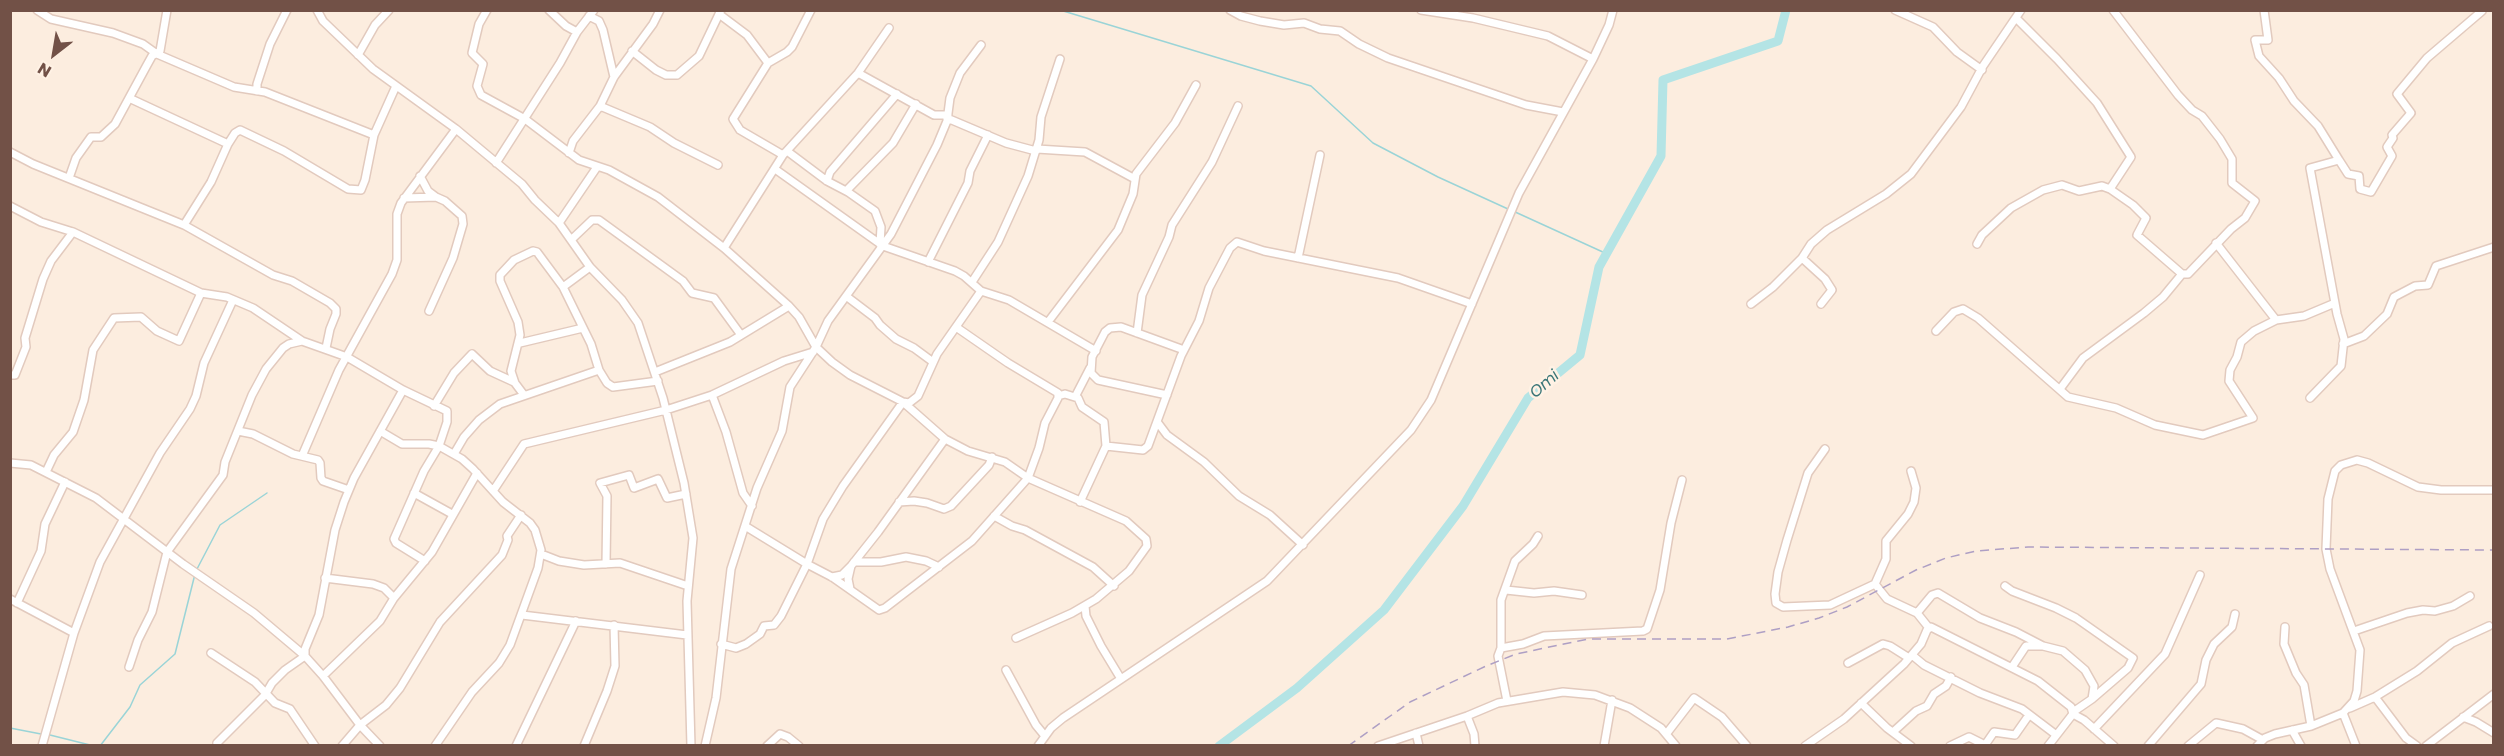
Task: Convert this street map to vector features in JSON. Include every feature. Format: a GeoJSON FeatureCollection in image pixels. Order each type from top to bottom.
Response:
{"type":"FeatureCollection","features":[{"type":"Feature","properties":{"kind":"street"},"geometry":{"type":"LineString","coordinates":[[37,10],[51,19],[113,33],[143,44],[157,54],[234,87],[265,92],[374,135]]}},
{"type":"Feature","properties":{"kind":"street"},"geometry":{"type":"LineString","coordinates":[[69,178],[76,158],[91,137],[106,133],[152,56],[160,51],[167,10]]}},
{"type":"Feature","properties":{"kind":"street"},"geometry":{"type":"LineString","coordinates":[[257,91],[257,84],[270,44],[286,10]]}},
{"type":"Feature","properties":{"kind":"street"},"geometry":{"type":"LineString","coordinates":[[317,10],[323,21],[358,55],[396,86],[456,129],[522,184],[559,223],[590,267],[622,300],[638,323],[666,410],[686,494],[693,538],[692,566],[688,586],[687,635],[691,746]]}},
{"type":"Feature","properties":{"kind":"street"},"geometry":{"type":"LineString","coordinates":[[358,55],[375,25],[389,10]]}},
{"type":"Feature","properties":{"kind":"street"},"geometry":{"type":"LineString","coordinates":[[487,10],[479,24],[472,53],[483,64],[478,92],[525,119],[568,153],[597,167],[609,170],[658,197],[724,248],[789,306],[800,317],[815,349],[850,375],[903,402],[945,439],[962,448],[1005,462],[1028,478],[1126,521],[1146,539],[1147,546],[1129,571],[1114,586],[1085,606],[1016,638]]}},
{"type":"Feature","properties":{"kind":"street"},"geometry":{"type":"LineString","coordinates":[[549,10],[566,26],[577,32]]}},
{"type":"Feature","properties":{"kind":"street"},"geometry":{"type":"LineString","coordinates":[[568,153],[573,141],[600,106],[614,77],[653,24],[660,10]]}},
{"type":"Feature","properties":{"kind":"street"},"geometry":{"type":"LineString","coordinates":[[811,10],[792,47],[768,63],[736,112],[734,123],[740,130],[785,153],[875,211],[881,227],[881,245]]}},
{"type":"Feature","properties":{"kind":"street"},"geometry":{"type":"LineString","coordinates":[[1230,10],[1240,16],[1260,21],[1284,25],[1304,23],[1320,29],[1340,32],[1388,58],[1526,105],[1563,112]]}},
{"type":"Feature","properties":{"kind":"street"},"geometry":{"type":"LineString","coordinates":[[1421,10],[1473,18],[1548,36],[1593,59]]}},
{"type":"Feature","properties":{"kind":"street"},"geometry":{"type":"LineString","coordinates":[[1038,746],[1063,718],[1267,581],[1421,417],[1431,400],[1519,193],[1593,59],[1606,32],[1613,10]]}},
{"type":"Feature","properties":{"kind":"street"},"geometry":{"type":"LineString","coordinates":[[1895,10],[1933,27],[1957,52],[1982,70]]}},
{"type":"Feature","properties":{"kind":"street"},"geometry":{"type":"LineString","coordinates":[[1750,304],[1773,287],[1802,258],[1811,244],[1827,230],[1886,194],[1911,174],[1961,107],[2021,10]]}},
{"type":"Feature","properties":{"kind":"street"},"geometry":{"type":"LineString","coordinates":[[1977,244],[1982,235],[2011,207],[2043,190],[2062,185],[2079,190],[2102,186],[2133,205],[2146,218],[2137,235],[2182,274],[2188,274],[2245,218],[2255,201],[2232,183],[2232,159],[2220,139],[2202,116],[2192,110],[2178,95],[2113,10]]}},
{"type":"Feature","properties":{"kind":"street"},"geometry":{"type":"LineString","coordinates":[[2264,10],[2268,40],[2255,40],[2259,56],[2279,78],[2294,101],[2318,126],[2348,174],[2359,176],[2360,189],[2372,192],[2392,156],[2387,147],[2393,138],[2392,135],[2411,113],[2397,94],[2427,57],[2482,11]]}},
{"type":"Feature","properties":{"kind":"street"},"geometry":{"type":"LineString","coordinates":[[632,51],[656,70],[666,75],[677,75],[699,56],[720,12],[751,39],[768,63]]}},
{"type":"Feature","properties":{"kind":"street"},"geometry":{"type":"LineString","coordinates":[[496,163],[560,63],[577,32],[592,13],[603,30],[614,77]]}},
{"type":"Feature","properties":{"kind":"street"},"geometry":{"type":"LineString","coordinates":[[2016,18],[2057,58],[2097,103],[2131,157],[2110,189]]}},
{"type":"Feature","properties":{"kind":"street"},"geometry":{"type":"LineString","coordinates":[[724,248],[785,153],[858,73],[890,28]]}},
{"type":"Feature","properties":{"kind":"street"},"geometry":{"type":"LineString","coordinates":[[705,746],[716,698],[731,569],[752,506],[782,431],[790,387],[815,349],[828,321],[911,198],[947,117],[950,98],[960,73],[981,45]]}},
{"type":"Feature","properties":{"kind":"street"},"geometry":{"type":"LineString","coordinates":[[972,282],[998,242],[1028,176],[1036,150],[1041,117],[1060,59]]}},
{"type":"Feature","properties":{"kind":"street"},"geometry":{"type":"LineString","coordinates":[[858,73],[934,114],[947,117],[1006,143],[1036,150],[1085,152],[1135,179]]}},
{"type":"Feature","properties":{"kind":"street"},"geometry":{"type":"LineString","coordinates":[[1048,322],[1118,230],[1133,194],[1135,179],[1174,123],[1196,85]]}},
{"type":"Feature","properties":{"kind":"street"},"geometry":{"type":"LineString","coordinates":[[184,225],[211,182],[228,144],[235,133],[240,130],[284,151],[348,189],[361,190],[374,135],[396,86]]}},
{"type":"Feature","properties":{"kind":"street"},"geometry":{"type":"LineString","coordinates":[[827,181],[830,172],[897,94]]}},
{"type":"Feature","properties":{"kind":"street"},"geometry":{"type":"LineString","coordinates":[[129,98],[228,144]]}},
{"type":"Feature","properties":{"kind":"street"},"geometry":{"type":"LineString","coordinates":[[848,192],[850,186],[893,143],[916,104]]}},
{"type":"Feature","properties":{"kind":"street"},"geometry":{"type":"LineString","coordinates":[[1137,333],[1140,305],[1146,284],[1169,237],[1172,225],[1212,162],[1238,105]]}},
{"type":"Feature","properties":{"kind":"street"},"geometry":{"type":"LineString","coordinates":[[600,106],[650,127],[674,143],[718,165]]}},
{"type":"Feature","properties":{"kind":"street"},"geometry":{"type":"LineString","coordinates":[[302,456],[339,370],[392,274],[397,260],[397,214],[404,198],[456,129]]}},
{"type":"Feature","properties":{"kind":"street"},"geometry":{"type":"LineString","coordinates":[[928,262],[968,183],[970,171],[988,135]]}},
{"type":"Feature","properties":{"kind":"street"},"geometry":{"type":"LineString","coordinates":[[10,152],[33,164],[184,225],[273,275],[292,281],[330,303],[336,309],[336,314],[326,348]]}},
{"type":"Feature","properties":{"kind":"street"},"geometry":{"type":"LineString","coordinates":[[1298,258],[1320,155]]}},
{"type":"Feature","properties":{"kind":"street"},"geometry":{"type":"LineString","coordinates":[[2310,398],[2341,366],[2343,344],[2310,168],[2339,160]]}},
{"type":"Feature","properties":{"kind":"street"},"geometry":{"type":"LineString","coordinates":[[559,223],[597,167]]}},
{"type":"Feature","properties":{"kind":"street"},"geometry":{"type":"LineString","coordinates":[[775,169],[881,245],[954,271],[972,282],[981,291],[1009,300],[1096,351]]}},
{"type":"Feature","properties":{"kind":"street"},"geometry":{"type":"LineString","coordinates":[[420,176],[428,191],[458,211],[462,216],[463,224],[453,258],[429,310]]}},
{"type":"Feature","properties":{"kind":"street"},"geometry":{"type":"LineString","coordinates":[[404,198],[436,197]]}},
{"type":"Feature","properties":{"kind":"street"},"geometry":{"type":"LineString","coordinates":[[10,206],[41,222],[73,232],[201,293],[233,300],[253,308],[302,341],[347,357],[403,390],[447,411],[448,415],[439,446],[432,454],[394,541],[425,561]]}},
{"type":"Feature","properties":{"kind":"street"},"geometry":{"type":"LineString","coordinates":[[572,240],[592,220],[599,220],[683,281],[692,293],[714,298],[741,335]]}},
{"type":"Feature","properties":{"kind":"street"},"geometry":{"type":"LineString","coordinates":[[10,375],[15,375],[26,347],[25,338],[43,279],[51,261],[73,232]]}},
{"type":"Feature","properties":{"kind":"street"},"geometry":{"type":"LineString","coordinates":[[1106,446],[1145,449],[1158,423],[1184,350],[1199,321],[1209,288],[1230,248],[1237,242],[1264,251],[1398,278],[1472,304]]}},
{"type":"Feature","properties":{"kind":"street"},"geometry":{"type":"LineString","coordinates":[[2217,243],[2276,320]]}},
{"type":"Feature","properties":{"kind":"street"},"geometry":{"type":"LineString","coordinates":[[2343,344],[2364,336],[2387,314],[2394,297],[2415,286],[2428,285],[2436,266],[2493,247]]}},
{"type":"Feature","properties":{"kind":"street"},"geometry":{"type":"LineString","coordinates":[[524,395],[515,383],[511,371],[520,343],[518,322],[500,281],[500,275],[505,267],[514,260],[535,251],[563,287],[606,383],[612,387],[658,381]]}},
{"type":"Feature","properties":{"kind":"street"},"geometry":{"type":"LineString","coordinates":[[1802,258],[1825,279],[1832,290],[1821,304]]}},
{"type":"Feature","properties":{"kind":"street"},"geometry":{"type":"LineString","coordinates":[[563,287],[590,267]]}},
{"type":"Feature","properties":{"kind":"street"},"geometry":{"type":"LineString","coordinates":[[2060,390],[2083,358],[2163,297],[2182,274]]}},
{"type":"Feature","properties":{"kind":"street"},"geometry":{"type":"LineString","coordinates":[[903,402],[912,402],[918,396],[933,362],[981,291]]}},
{"type":"Feature","properties":{"kind":"street"},"geometry":{"type":"LineString","coordinates":[[46,472],[54,454],[73,432],[84,400],[93,350],[114,318],[141,317],[157,331],[178,341],[201,293]]}},
{"type":"Feature","properties":{"kind":"street"},"geometry":{"type":"LineString","coordinates":[[846,296],[875,318],[897,339],[933,362]]}},
{"type":"Feature","properties":{"kind":"street"},"geometry":{"type":"LineString","coordinates":[[42,746],[74,633],[100,562],[160,453],[190,409],[196,396],[204,363],[233,300]]}},
{"type":"Feature","properties":{"kind":"street"},"geometry":{"type":"LineString","coordinates":[[1936,332],[1954,312],[1963,309],[1978,318],[2068,397],[2116,408],[2155,425],[2203,435],[2253,418],[2229,381],[2230,370],[2241,342],[2254,331],[2276,320],[2304,316],[2335,303]]}},
{"type":"Feature","properties":{"kind":"street"},"geometry":{"type":"LineString","coordinates":[[655,372],[704,354],[789,306]]}},
{"type":"Feature","properties":{"kind":"street"},"geometry":{"type":"LineString","coordinates":[[956,327],[1008,363],[1056,391],[1058,396]]}},
{"type":"Feature","properties":{"kind":"street"},"geometry":{"type":"LineString","coordinates":[[1075,397],[1105,332],[1110,328],[1121,327],[1184,350]]}},
{"type":"Feature","properties":{"kind":"street"},"geometry":{"type":"LineString","coordinates":[[520,343],[583,328]]}},
{"type":"Feature","properties":{"kind":"street"},"geometry":{"type":"LineString","coordinates":[[129,668],[138,640],[152,612],[167,552],[223,475],[225,462],[255,388],[274,358],[289,344],[302,341]]}},
{"type":"Feature","properties":{"kind":"street"},"geometry":{"type":"LineString","coordinates":[[493,491],[524,444],[666,410],[712,395],[815,349]]}},
{"type":"Feature","properties":{"kind":"street"},"geometry":{"type":"LineString","coordinates":[[434,406],[454,373],[472,354],[490,371],[515,383]]}},
{"type":"Feature","properties":{"kind":"street"},"geometry":{"type":"LineString","coordinates":[[1090,368],[1091,374],[1098,380],[1167,394]]}},
{"type":"Feature","properties":{"kind":"street"},"geometry":{"type":"LineString","coordinates":[[454,454],[464,437],[479,420],[500,404],[600,370]]}},
{"type":"Feature","properties":{"kind":"street"},"geometry":{"type":"LineString","coordinates":[[305,656],[305,649],[319,615],[335,530],[349,490],[403,390]]}},
{"type":"Feature","properties":{"kind":"street"},"geometry":{"type":"LineString","coordinates":[[746,526],[832,577],[879,610],[885,608],[972,541],[1028,478],[1040,448],[1044,423],[1058,396],[1065,394],[1080,400],[1082,407],[1104,422],[1106,446],[1080,502]]}},
{"type":"Feature","properties":{"kind":"street"},"geometry":{"type":"LineString","coordinates":[[712,395],[726,432],[737,476],[746,500],[752,506]]}},
{"type":"Feature","properties":{"kind":"street"},"geometry":{"type":"LineString","coordinates":[[721,644],[736,648],[760,634],[764,626],[774,625],[790,601],[807,564],[823,519],[875,439],[903,402]]}},
{"type":"Feature","properties":{"kind":"street"},"geometry":{"type":"LineString","coordinates":[[1158,423],[1167,435],[1204,462],[1239,496],[1270,515],[1303,545]]}},
{"type":"Feature","properties":{"kind":"street"},"geometry":{"type":"LineString","coordinates":[[238,431],[253,434],[320,463],[323,481],[349,490]]}},
{"type":"Feature","properties":{"kind":"street"},"geometry":{"type":"LineString","coordinates":[[380,431],[396,442],[407,446],[420,443],[439,446],[454,454],[477,473],[503,502],[521,515],[535,530],[541,554],[510,645],[500,663],[472,693],[435,746]]}},
{"type":"Feature","properties":{"kind":"street"},"geometry":{"type":"LineString","coordinates":[[832,577],[842,575],[853,564],[945,439]]}},
{"type":"Feature","properties":{"kind":"street"},"geometry":{"type":"LineString","coordinates":[[1825,449],[1808,473],[1778,572],[1776,603],[1783,607],[1830,605],[1875,584],[1886,559],[1886,541],[1908,514],[1914,502],[1916,488],[1911,471]]}},
{"type":"Feature","properties":{"kind":"street"},"geometry":{"type":"LineString","coordinates":[[899,502],[927,502],[944,509],[951,506],[969,488],[992,457]]}},
{"type":"Feature","properties":{"kind":"street"},"geometry":{"type":"LineString","coordinates":[[2356,746],[2345,711],[2357,691],[2361,661],[2354,631],[2330,568],[2326,549],[2328,499],[2335,471],[2341,465],[2357,460],[2418,487],[2441,490],[2493,490]]}},
{"type":"Feature","properties":{"kind":"street"},"geometry":{"type":"LineString","coordinates":[[10,464],[31,465],[96,498],[167,552],[254,613],[305,656],[360,725],[380,746]]}},
{"type":"Feature","properties":{"kind":"street"},"geometry":{"type":"LineString","coordinates":[[323,676],[380,621],[394,598],[425,561],[477,473]]}},
{"type":"Feature","properties":{"kind":"street"},"geometry":{"type":"LineString","coordinates":[[606,564],[607,496],[600,483],[629,476],[634,488],[657,480],[667,498],[686,494]]}},
{"type":"Feature","properties":{"kind":"street"},"geometry":{"type":"LineString","coordinates":[[1501,648],[1523,644],[1544,636],[1647,629],[1660,590],[1671,523],[1682,480]]}},
{"type":"Feature","properties":{"kind":"street"},"geometry":{"type":"LineString","coordinates":[[65,482],[45,524],[41,551],[14,601],[74,633]]}},
{"type":"Feature","properties":{"kind":"street"},"geometry":{"type":"LineString","coordinates":[[414,493],[452,514]]}},
{"type":"Feature","properties":{"kind":"street"},"geometry":{"type":"LineString","coordinates":[[342,746],[360,725],[386,705],[400,688],[440,622],[502,555],[508,540],[507,536],[521,515]]}},
{"type":"Feature","properties":{"kind":"street"},"geometry":{"type":"LineString","coordinates":[[994,516],[1093,567],[1114,586]]}},
{"type":"Feature","properties":{"kind":"street"},"geometry":{"type":"LineString","coordinates":[[1507,701],[1498,656],[1501,648],[1501,600],[1515,561],[1538,536]]}},
{"type":"Feature","properties":{"kind":"street"},"geometry":{"type":"LineString","coordinates":[[541,554],[572,563],[620,563],[688,586]]}},
{"type":"Feature","properties":{"kind":"street"},"geometry":{"type":"LineString","coordinates":[[853,564],[906,557],[926,561],[939,567]]}},
{"type":"Feature","properties":{"kind":"street"},"geometry":{"type":"LineString","coordinates":[[850,589],[848,579],[853,564]]}},
{"type":"Feature","properties":{"kind":"street"},"geometry":{"type":"LineString","coordinates":[[2094,729],[2165,654],[2200,575]]}},
{"type":"Feature","properties":{"kind":"street"},"geometry":{"type":"LineString","coordinates":[[325,578],[372,584],[384,588],[394,598]]}},
{"type":"Feature","properties":{"kind":"street"},"geometry":{"type":"LineString","coordinates":[[1875,584],[1887,599],[1917,613],[1929,628]]}},
{"type":"Feature","properties":{"kind":"street"},"geometry":{"type":"LineString","coordinates":[[2005,586],[2076,618],[2133,658],[2128,668],[2073,714],[2055,734],[2048,746]]}},
{"type":"Feature","properties":{"kind":"street"},"geometry":{"type":"LineString","coordinates":[[1506,590],[1534,594],[1554,591],[1582,595]]}},
{"type":"Feature","properties":{"kind":"street"},"geometry":{"type":"LineString","coordinates":[[1917,613],[1927,600],[1938,593],[1980,618],[2016,632],[2043,646],[2063,651],[2081,664],[2094,686],[2092,699]]}},
{"type":"Feature","properties":{"kind":"street"},"geometry":{"type":"LineString","coordinates":[[2354,631],[2407,614],[2423,610],[2435,611],[2453,606],[2470,596]]}},
{"type":"Feature","properties":{"kind":"street"},"geometry":{"type":"LineString","coordinates":[[1085,606],[1086,616],[1121,679]]}},
{"type":"Feature","properties":{"kind":"street"},"geometry":{"type":"LineString","coordinates":[[2148,746],[2201,684],[2206,660],[2214,644],[2232,627],[2235,614]]}},
{"type":"Feature","properties":{"kind":"street"},"geometry":{"type":"LineString","coordinates":[[522,615],[687,635]]}},
{"type":"Feature","properties":{"kind":"street"},"geometry":{"type":"LineString","coordinates":[[516,746],[576,621]]}},
{"type":"Feature","properties":{"kind":"street"},"geometry":{"type":"LineString","coordinates":[[584,746],[607,692],[615,666],[614,625]]}},
{"type":"Feature","properties":{"kind":"street"},"geometry":{"type":"LineString","coordinates":[[2188,746],[2216,723],[2243,729],[2260,743],[2292,730],[2311,726],[2375,697],[2430,662],[2452,643],[2489,626]]}},
{"type":"Feature","properties":{"kind":"street"},"geometry":{"type":"LineString","coordinates":[[2285,627],[2284,644],[2296,673],[2304,685],[2311,726]]}},
{"type":"Feature","properties":{"kind":"street"},"geometry":{"type":"LineString","coordinates":[[1929,628],[1937,628],[2048,688],[2071,707],[2073,714],[2114,746]]}},
{"type":"Feature","properties":{"kind":"street"},"geometry":{"type":"LineString","coordinates":[[1805,746],[1833,727],[1910,657],[1929,628]]}},
{"type":"Feature","properties":{"kind":"street"},"geometry":{"type":"LineString","coordinates":[[1848,663],[1883,644],[1890,646],[1980,693],[2012,704],[2055,734]]}},
{"type":"Feature","properties":{"kind":"street"},"geometry":{"type":"LineString","coordinates":[[2012,667],[2026,646],[2043,646]]}},
{"type":"Feature","properties":{"kind":"street"},"geometry":{"type":"LineString","coordinates":[[211,653],[255,682],[275,703],[290,709],[315,746]]}},
{"type":"Feature","properties":{"kind":"street"},"geometry":{"type":"LineString","coordinates":[[217,743],[265,695],[268,687],[285,670],[305,656]]}},
{"type":"Feature","properties":{"kind":"street"},"geometry":{"type":"LineString","coordinates":[[1006,670],[1036,725],[1045,736]]}},
{"type":"Feature","properties":{"kind":"street"},"geometry":{"type":"LineString","coordinates":[[1896,732],[1916,711],[1927,706],[1934,694],[1946,686],[1951,677]]}},
{"type":"Feature","properties":{"kind":"street"},"geometry":{"type":"LineString","coordinates":[[1378,746],[1507,701],[1563,692],[1612,700],[1630,708],[1667,733],[1676,746]]}},
{"type":"Feature","properties":{"kind":"street"},"geometry":{"type":"LineString","coordinates":[[2426,746],[2493,694]]}},
{"type":"Feature","properties":{"kind":"street"},"geometry":{"type":"LineString","coordinates":[[2375,697],[2406,738],[2417,746]]}},
{"type":"Feature","properties":{"kind":"street"},"geometry":{"type":"LineString","coordinates":[[1667,733],[1694,698],[1722,717],[1747,746]]}},
{"type":"Feature","properties":{"kind":"street"},"geometry":{"type":"LineString","coordinates":[[1604,746],[1612,700]]}},
{"type":"Feature","properties":{"kind":"street"},"geometry":{"type":"LineString","coordinates":[[1861,703],[1911,746]]}},
{"type":"Feature","properties":{"kind":"street"},"geometry":{"type":"LineString","coordinates":[[1950,746],[1969,736],[1985,745],[1994,732],[2015,735],[2029,715]]}},
{"type":"Feature","properties":{"kind":"street"},"geometry":{"type":"LineString","coordinates":[[1467,716],[1474,734],[1475,746]]}},
{"type":"Feature","properties":{"kind":"street"},"geometry":{"type":"LineString","coordinates":[[2463,717],[2493,733]]}},
{"type":"Feature","properties":{"kind":"street"},"geometry":{"type":"LineString","coordinates":[[2292,730],[2301,746]]}},
{"type":"Feature","properties":{"kind":"street"},"geometry":{"type":"LineString","coordinates":[[1416,733],[1419,746]]}},
{"type":"Feature","properties":{"kind":"street"},"geometry":{"type":"LineString","coordinates":[[767,746],[780,734],[788,736],[799,746]]}},
{"type":"Feature","properties":{"kind":"waterway"},"geometry":{"type":"LineString","coordinates":[[1060,10],[1311,86],[1373,143],[1438,177],[1508,209]]}},
{"type":"Feature","properties":{"kind":"waterway","name":"Omi"},"geometry":{"type":"LineString","coordinates":[[1219,746],[1297,688],[1384,610],[1463,506],[1528,398],[1580,355],[1599,267],[1661,156],[1663,80],[1778,41],[1786,10]]}},
{"type":"Feature","properties":{"kind":"waterway"},"geometry":{"type":"LineString","coordinates":[[1513,211],[1605,253]]}},
{"type":"Feature","properties":{"kind":"waterway"},"geometry":{"type":"LineString","coordinates":[[197,569],[220,525],[267,493]]}},
{"type":"Feature","properties":{"kind":"waterway"},"geometry":{"type":"LineString","coordinates":[[100,746],[130,707],[140,685],[175,654],[195,574]]}},
{"type":"Feature","properties":{"kind":"waterway"},"geometry":{"type":"LineString","coordinates":[[10,728],[41,734]]}},
{"type":"Feature","properties":{"kind":"waterway"},"geometry":{"type":"LineString","coordinates":[[50,735],[94,746]]}},
{"type":"Feature","properties":{"kind":"railway"},"geometry":{"type":"LineString","coordinates":[[1348,746],[1410,702],[1516,654],[1588,639],[1727,639],[1788,627],[1847,607],[1916,570],[1946,558],[1976,551],[2028,547],[2494,550]]}}]}
